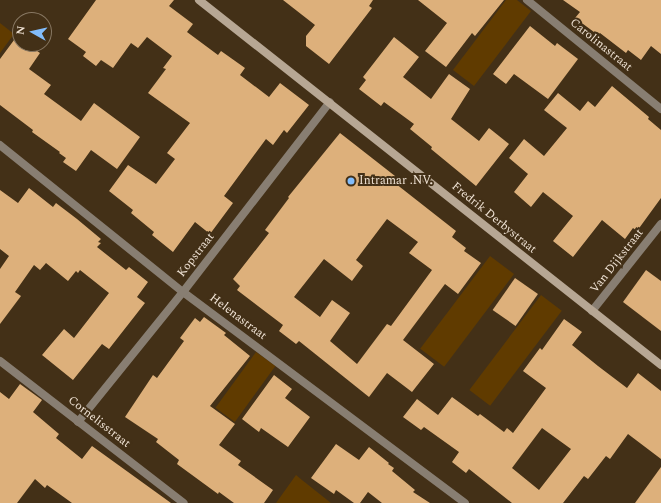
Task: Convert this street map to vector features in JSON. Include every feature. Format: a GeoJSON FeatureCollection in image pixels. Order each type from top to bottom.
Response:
{"type":"FeatureCollection","features":[{"type":"Feature","properties":{"kind":"main road","name":"Fredrik Derbystraat"},"geometry":{"type":"LineString","coordinates":[[199,0],[661,365]]}},
{"type":"Feature","properties":{"kind":"street","name":"Carolinastraat"},"geometry":{"type":"LineString","coordinates":[[527,0],[661,109]]}},
{"type":"Feature","properties":{"kind":"street","name":"Kopstraat"},"geometry":{"type":"LineString","coordinates":[[78,422],[183,292],[330,102]]}},
{"type":"Feature","properties":{"kind":"street","name":"Helenastraat"},"geometry":{"type":"LineString","coordinates":[[0,145],[183,292],[465,503]]}},
{"type":"Feature","properties":{"kind":"street","name":"Van Dijkstraat"},"geometry":{"type":"LineString","coordinates":[[592,311],[661,224]]}},
{"type":"Feature","properties":{"kind":"street","name":"Cornelisstraat"},"geometry":{"type":"LineString","coordinates":[[0,361],[184,503]]}},
{"type":"Feature","properties":{"kind":"shaded area"},"geometry":{"type":"Polygon","coordinates":[[[506,0],[517,0],[531,11],[474,86],[453,70],[506,0]]]}},
{"type":"Feature","properties":{"kind":"shaded area"},"geometry":{"type":"Polygon","coordinates":[[[0,23],[12,32],[12,37],[0,53],[0,23]]]}},
{"type":"Feature","properties":{"kind":"shaded area"},"geometry":{"type":"Polygon","coordinates":[[[490,256],[514,274],[444,367],[420,349],[490,256]]]}},
{"type":"Feature","properties":{"kind":"shaded area"},"geometry":{"type":"Polygon","coordinates":[[[541,295],[562,311],[490,406],[469,390],[541,295]]]}},
{"type":"Feature","properties":{"kind":"shaded area"},"geometry":{"type":"Polygon","coordinates":[[[256,352],[275,366],[235,422],[215,408],[256,352]]]}},
{"type":"Feature","properties":{"kind":"shaded area"},"geometry":{"type":"Polygon","coordinates":[[[296,475],[302,480],[331,503],[276,503],[296,475]]]}},
{"type":"Feature","properties":{"kind":"building"},"geometry":{"type":"Polygon","coordinates":[[[96,0],[174,0],[169,6],[193,24],[187,32],[218,55],[221,51],[245,68],[240,75],[269,97],[280,83],[309,105],[287,133],[284,130],[273,145],[266,139],[224,196],[233,203],[210,234],[195,222],[173,252],[152,235],[154,232],[131,213],[133,210],[109,191],[128,165],[156,184],[175,159],[167,153],[190,123],[148,93],[166,69],[163,68],[172,56],[147,37],[138,48],[131,43],[113,68],[101,60],[96,66],[83,56],[86,52],[68,39],[96,0]]]}},
{"type":"Feature","properties":{"kind":"building"},"geometry":{"type":"Polygon","coordinates":[[[283,0],[373,0],[369,6],[372,8],[329,64],[306,46],[306,36],[315,25],[283,0]]]}},
{"type":"Feature","properties":{"kind":"building"},"geometry":{"type":"Polygon","coordinates":[[[418,0],[504,0],[475,36],[472,33],[446,67],[425,51],[447,23],[418,0]]]}},
{"type":"Feature","properties":{"kind":"building"},"geometry":{"type":"Polygon","coordinates":[[[563,0],[661,0],[661,54],[651,46],[641,60],[628,50],[626,53],[600,33],[598,35],[575,18],[580,12],[563,0]]]}},
{"type":"Feature","properties":{"kind":"building"},"geometry":{"type":"Polygon","coordinates":[[[530,26],[555,46],[557,43],[578,59],[548,99],[514,74],[506,84],[493,74],[530,26]]]}},
{"type":"Feature","properties":{"kind":"building"},"geometry":{"type":"Polygon","coordinates":[[[394,37],[419,57],[403,77],[431,99],[449,74],[470,89],[451,119],[479,141],[489,128],[509,144],[476,186],[431,149],[432,147],[410,129],[414,124],[384,102],[381,106],[359,89],[366,80],[363,77],[394,37]]]}},
{"type":"Feature","properties":{"kind":"building"},"geometry":{"type":"Polygon","coordinates":[[[12,43],[12,52],[39,52],[40,53],[29,69],[51,85],[44,94],[81,121],[94,103],[140,137],[117,169],[91,150],[76,171],[63,162],[66,158],[59,153],[60,152],[32,132],[33,130],[0,105],[0,59],[12,43]]]}},
{"type":"Feature","properties":{"kind":"building"},"geometry":{"type":"Polygon","coordinates":[[[612,86],[649,117],[648,119],[661,130],[661,198],[637,231],[633,228],[625,239],[602,220],[573,257],[553,241],[573,216],[543,192],[531,207],[514,192],[528,174],[509,158],[524,139],[544,156],[567,128],[544,110],[558,93],[580,111],[588,101],[595,107],[612,86]]]}},
{"type":"Feature","properties":{"kind":"building"},"geometry":{"type":"Polygon","coordinates":[[[340,133],[395,176],[391,180],[456,231],[452,237],[466,248],[464,251],[481,263],[458,294],[445,284],[403,340],[434,364],[412,392],[387,373],[369,397],[299,341],[296,344],[279,331],[283,325],[237,290],[240,286],[233,279],[269,233],[265,230],[289,198],[288,197],[340,133]],[[387,219],[356,260],[363,266],[352,281],[324,259],[294,297],[320,317],[332,300],[350,313],[330,341],[357,364],[387,324],[391,326],[432,270],[409,253],[418,242],[387,219]]]}},
{"type":"Feature","properties":{"kind":"building"},"geometry":{"type":"Polygon","coordinates":[[[29,188],[53,207],[56,203],[77,219],[101,239],[98,242],[101,243],[97,247],[126,270],[129,267],[148,282],[137,297],[145,303],[109,349],[102,344],[73,380],[42,355],[64,329],[74,338],[109,293],[80,270],[78,273],[76,271],[68,281],[46,263],[40,270],[34,265],[15,292],[21,296],[0,324],[0,269],[9,256],[0,249],[0,190],[18,203],[29,188]]]}},
{"type":"Feature","properties":{"kind":"building"},"geometry":{"type":"Polygon","coordinates":[[[646,270],[661,281],[661,331],[623,302],[646,270]]]}},
{"type":"Feature","properties":{"kind":"building"},"geometry":{"type":"Polygon","coordinates":[[[515,278],[538,294],[516,326],[493,310],[515,278]]]}},
{"type":"Feature","properties":{"kind":"building"},"geometry":{"type":"Polygon","coordinates":[[[204,317],[226,333],[224,335],[250,356],[210,406],[235,424],[219,445],[241,461],[238,465],[273,490],[264,503],[234,503],[219,492],[218,494],[177,464],[179,460],[156,442],[158,439],[125,417],[153,375],[157,378],[184,341],[180,338],[195,318],[200,322],[204,317]]]}},
{"type":"Feature","properties":{"kind":"building"},"geometry":{"type":"Polygon","coordinates":[[[564,319],[582,332],[572,345],[627,388],[638,373],[661,391],[661,459],[628,434],[610,459],[606,456],[588,479],[584,476],[563,503],[512,503],[469,469],[466,473],[452,462],[459,452],[424,427],[421,430],[403,417],[417,399],[438,415],[452,397],[478,416],[480,414],[504,432],[507,428],[513,433],[546,388],[523,371],[540,348],[542,350],[564,319]],[[542,428],[512,468],[539,490],[571,449],[542,428]]]}},
{"type":"Feature","properties":{"kind":"building"},"geometry":{"type":"Polygon","coordinates":[[[274,375],[292,389],[285,398],[310,417],[288,447],[261,428],[259,432],[242,419],[274,375]]]}},
{"type":"Feature","properties":{"kind":"building"},"geometry":{"type":"Polygon","coordinates":[[[20,384],[42,400],[33,412],[59,434],[56,438],[82,459],[92,446],[171,503],[72,503],[47,485],[45,488],[35,479],[17,503],[0,503],[0,392],[9,399],[20,384]]]}},
{"type":"Feature","properties":{"kind":"building"},"geometry":{"type":"Polygon","coordinates":[[[336,444],[359,460],[369,447],[394,468],[392,471],[415,490],[413,492],[430,503],[382,503],[368,492],[360,503],[354,503],[336,490],[334,494],[311,478],[336,444]]]}},
{"type":"Feature","properties":{"kind":"building"},"geometry":{"type":"Polygon","coordinates":[[[661,467],[661,503],[635,503],[661,467]]]}},
{"type":"Feature","properties":{"kind":"place","name":"Intramar .NV."},"geometry":{"type":"Point","coordinates":[351,181]}}]}
